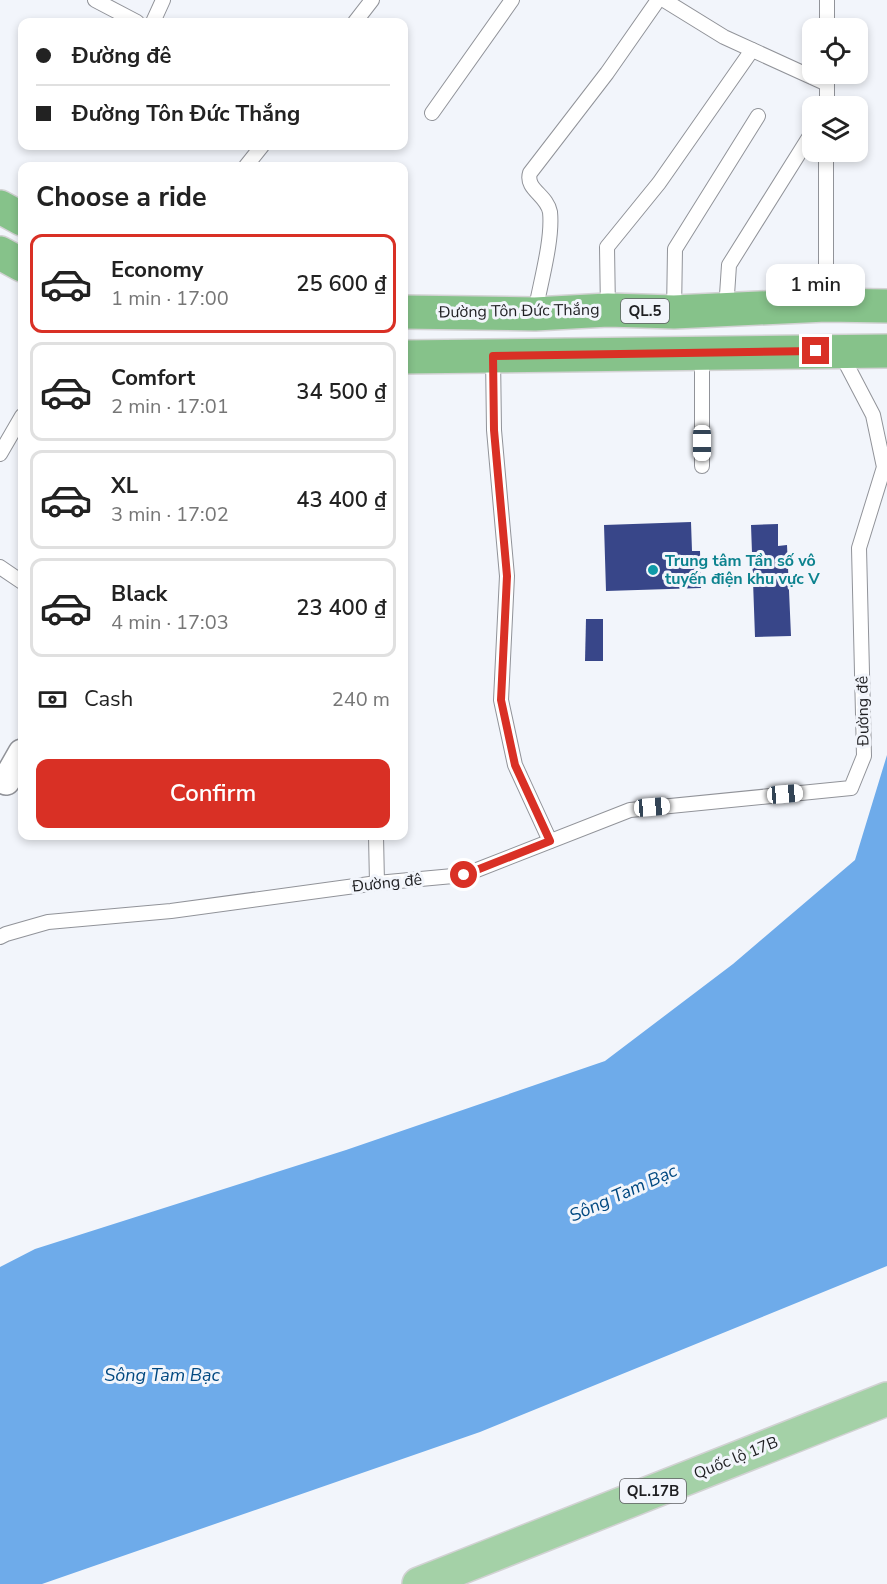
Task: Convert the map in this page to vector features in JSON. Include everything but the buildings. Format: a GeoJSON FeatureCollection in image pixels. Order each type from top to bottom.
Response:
{"type":"FeatureCollection","features":[{"type":"Feature","properties":{"kind":"highway"},"geometry":{"type":"LineString","coordinates":[[0,207],[18,217]]}},
{"type":"Feature","properties":{"kind":"highway"},"geometry":{"type":"LineString","coordinates":[[0,254],[18,264]]}},
{"type":"Feature","properties":{"kind":"highway","name":"Đường Tôn Đức Thắng"},"geometry":{"type":"LineString","coordinates":[[408,312],[535,314],[608,310],[674,312],[826,305],[887,306]]}},
{"type":"Feature","properties":{"kind":"highway"},"geometry":{"type":"LineString","coordinates":[[408,357],[887,351]]}},
{"type":"Feature","properties":{"kind":"main road","name":"Quốc lộ 17B"},"geometry":{"type":"LineString","coordinates":[[418,1584],[887,1399]]}},
{"type":"Feature","properties":{"kind":"street"},"geometry":{"type":"LineString","coordinates":[[6,781],[18,760]]}},
{"type":"Feature","properties":{"kind":"lane"},"geometry":{"type":"LineString","coordinates":[[95,0],[129,18]]}},
{"type":"Feature","properties":{"kind":"lane"},"geometry":{"type":"LineString","coordinates":[[155,18],[163,0]]}},
{"type":"Feature","properties":{"kind":"lane"},"geometry":{"type":"LineString","coordinates":[[358,18],[372,0]]}},
{"type":"Feature","properties":{"kind":"lane"},"geometry":{"type":"LineString","coordinates":[[432,112],[512,0]]}},
{"type":"Feature","properties":{"kind":"lane"},"geometry":{"type":"LineString","coordinates":[[535,314],[551,226],[547,202],[532,187],[529,180],[530,173],[607,73],[658,0]]}},
{"type":"Feature","properties":{"kind":"lane"},"geometry":{"type":"LineString","coordinates":[[664,0],[724,37],[802,69]]}},
{"type":"Feature","properties":{"kind":"lane"},"geometry":{"type":"LineString","coordinates":[[827,0],[827,18]]}},
{"type":"Feature","properties":{"kind":"lane"},"geometry":{"type":"LineString","coordinates":[[608,310],[606,248],[659,183],[752,50]]}},
{"type":"Feature","properties":{"kind":"lane"},"geometry":{"type":"LineString","coordinates":[[674,312],[675,249],[758,116]]}},
{"type":"Feature","properties":{"kind":"lane"},"geometry":{"type":"LineString","coordinates":[[726,310],[729,265],[802,149]]}},
{"type":"Feature","properties":{"kind":"lane"},"geometry":{"type":"LineString","coordinates":[[249,162],[259,150]]}},
{"type":"Feature","properties":{"kind":"lane"},"geometry":{"type":"LineString","coordinates":[[826,162],[826,305]]}},
{"type":"Feature","properties":{"kind":"lane","name":"Đường đê"},"geometry":{"type":"LineString","coordinates":[[0,938],[6,934],[48,922],[171,911],[377,883],[464,875],[630,810],[851,788],[864,756],[859,548],[884,467],[873,415],[839,350]]}},
{"type":"Feature","properties":{"kind":"lane"},"geometry":{"type":"LineString","coordinates":[[702,352],[702,466]]}},
{"type":"Feature","properties":{"kind":"lane"},"geometry":{"type":"LineString","coordinates":[[493,356],[494,430],[507,576],[501,700],[515,765],[550,841]]}},
{"type":"Feature","properties":{"kind":"lane"},"geometry":{"type":"LineString","coordinates":[[0,454],[18,423]]}},
{"type":"Feature","properties":{"kind":"lane"},"geometry":{"type":"LineString","coordinates":[[0,567],[18,579]]}},
{"type":"Feature","properties":{"kind":"lane"},"geometry":{"type":"LineString","coordinates":[[376,840],[377,883]]}},
{"type":"Feature","properties":{"kind":"water","name":"Sông Tam Bạc"},"geometry":{"type":"Polygon","coordinates":[[[887,755],[887,1266],[480,1432],[42,1584],[0,1584],[0,1267],[35,1249],[346,1150],[605,1061],[733,964],[855,860],[887,755]]]}},
{"type":"Feature","properties":{"kind":"place","name":"Trung tâm Tần số vô tuyến điện khu vực V"},"geometry":{"type":"Point","coordinates":[653,570]}},
{"type":"Feature","properties":{"kind":"route"},"geometry":{"type":"LineString","coordinates":[[464,875],[550,841],[515,765],[501,700],[507,576],[494,430],[493,356],[816,351]]}}]}
